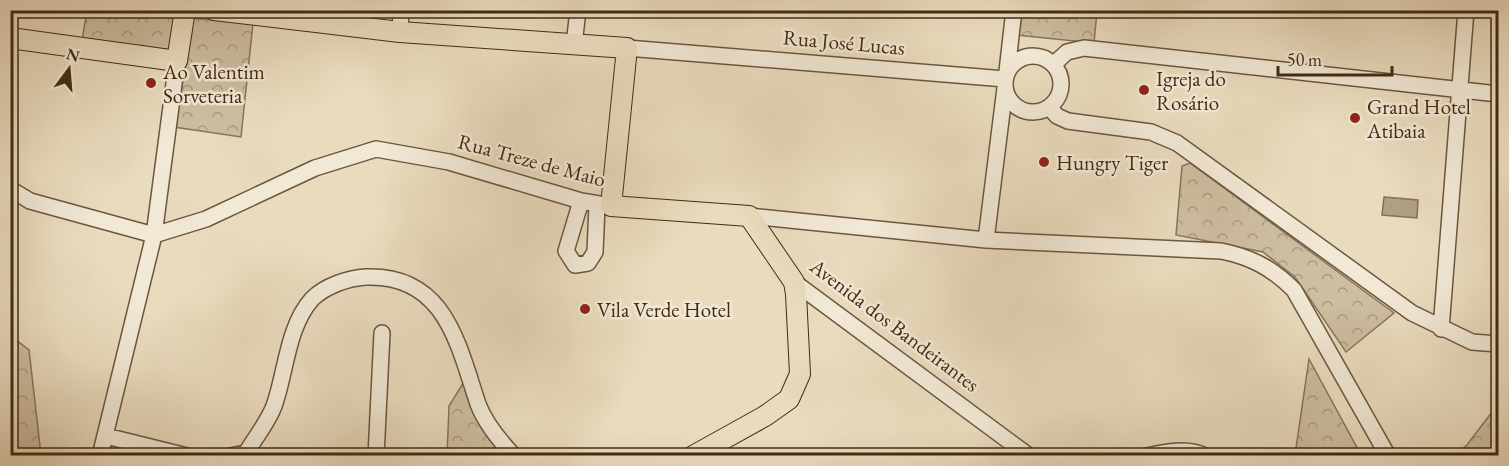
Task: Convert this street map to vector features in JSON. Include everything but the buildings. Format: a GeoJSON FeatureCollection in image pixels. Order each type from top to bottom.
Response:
{"type":"FeatureCollection","features":[{"type":"Feature","properties":{"kind":"main road"},"geometry":{"type":"LineString","coordinates":[[10,38],[177,61],[186,10]]}},
{"type":"Feature","properties":{"kind":"main road","name":"Rua José Lucas"},"geometry":{"type":"LineString","coordinates":[[214,10],[400,32],[627,48]]}},
{"type":"Feature","properties":{"kind":"main road"},"geometry":{"type":"LineString","coordinates":[[604,206],[627,48]]}},
{"type":"Feature","properties":{"kind":"main road","name":"Rua Treze de Maio"},"geometry":{"type":"LineString","coordinates":[[604,206],[749,216]]}},
{"type":"Feature","properties":{"kind":"main road","name":"Avenida dos Bandeirantes"},"geometry":{"type":"LineString","coordinates":[[749,216],[794,282]]}},
{"type":"Feature","properties":{"kind":"main road"},"geometry":{"type":"LineString","coordinates":[[693,456],[765,416],[789,399],[800,374],[794,282]]}},
{"type":"Feature","properties":{"kind":"street"},"geometry":{"type":"LineString","coordinates":[[400,32],[401,10]]}},
{"type":"Feature","properties":{"kind":"street"},"geometry":{"type":"LineString","coordinates":[[574,45],[578,10]]}},
{"type":"Feature","properties":{"kind":"street"},"geometry":{"type":"LineString","coordinates":[[986,240],[1014,10]]}},
{"type":"Feature","properties":{"kind":"street"},"geometry":{"type":"LineString","coordinates":[[1441,329],[1466,10]]}},
{"type":"Feature","properties":{"kind":"street","name":"Rua José Lucas"},"geometry":{"type":"LineString","coordinates":[[627,48],[1006,79]]}},
{"type":"Feature","properties":{"kind":"street"},"geometry":{"type":"LineString","coordinates":[[1054,64],[1067,52],[1084,48],[1498,94]]}},
{"type":"Feature","properties":{"kind":"street"},"geometry":{"type":"LineString","coordinates":[[998,140],[1011,119],[1049,107],[1060,92],[1062,82],[1054,64],[1038,56],[1029,55],[1013,63],[1006,79],[1013,104],[1031,112]]}},
{"type":"Feature","properties":{"kind":"street"},"geometry":{"type":"LineString","coordinates":[[100,456],[154,235],[177,61]]}},
{"type":"Feature","properties":{"kind":"street"},"geometry":{"type":"LineString","coordinates":[[1049,107],[1057,117],[1068,121],[1151,132],[1177,142],[1372,285],[1441,329],[1472,342],[1498,345]]}},
{"type":"Feature","properties":{"kind":"street","name":"Rua Treze de Maio"},"geometry":{"type":"LineString","coordinates":[[154,235],[206,219],[315,168],[376,149],[449,162],[604,206]]}},
{"type":"Feature","properties":{"kind":"street"},"geometry":{"type":"LineString","coordinates":[[10,189],[30,201],[154,235]]}},
{"type":"Feature","properties":{"kind":"street"},"geometry":{"type":"LineString","coordinates":[[581,201],[566,251],[575,265],[588,263],[595,252],[604,206]]}},
{"type":"Feature","properties":{"kind":"street","name":"Rua Treze de Maio"},"geometry":{"type":"LineString","coordinates":[[749,216],[986,240],[1221,251],[1256,261],[1277,273],[1294,290],[1388,456]]}},
{"type":"Feature","properties":{"kind":"street"},"geometry":{"type":"LineString","coordinates":[[230,456],[246,453],[273,407],[300,318],[313,299],[332,286],[358,278],[386,277],[417,288],[437,306],[456,337],[479,405],[500,440],[514,456]]}},
{"type":"Feature","properties":{"kind":"street","name":"Avenida dos Bandeirantes"},"geometry":{"type":"LineString","coordinates":[[794,282],[1029,456]]}},
{"type":"Feature","properties":{"kind":"street"},"geometry":{"type":"LineString","coordinates":[[376,456],[382,333]]}},
{"type":"Feature","properties":{"kind":"street"},"geometry":{"type":"LineString","coordinates":[[106,436],[187,456]]}},
{"type":"Feature","properties":{"kind":"street"},"geometry":{"type":"LineString","coordinates":[[1147,456],[1169,451],[1199,453],[1205,456]]}},
{"type":"Feature","properties":{"kind":"green space"},"geometry":{"type":"Polygon","coordinates":[[[87,11],[178,11],[172,52],[82,40],[87,11]]]}},
{"type":"Feature","properties":{"kind":"green space"},"geometry":{"type":"Polygon","coordinates":[[[1018,11],[1097,11],[1094,43],[1016,35],[1018,11]]]}},
{"type":"Feature","properties":{"kind":"green space"},"geometry":{"type":"Polygon","coordinates":[[[189,18],[253,23],[241,137],[174,127],[184,76],[189,18]]]}},
{"type":"Feature","properties":{"kind":"green space"},"geometry":{"type":"Polygon","coordinates":[[[1190,163],[1394,313],[1346,352],[1295,277],[1263,252],[1176,235],[1182,166],[1190,163]]]}},
{"type":"Feature","properties":{"kind":"green space"},"geometry":{"type":"Polygon","coordinates":[[[11,336],[29,350],[41,455],[11,455],[11,336]]]}},
{"type":"Feature","properties":{"kind":"green space"},"geometry":{"type":"Polygon","coordinates":[[[1309,359],[1360,453],[1362,455],[1295,455],[1309,359]]]}},
{"type":"Feature","properties":{"kind":"green space"},"geometry":{"type":"Polygon","coordinates":[[[467,377],[476,409],[485,429],[506,455],[447,456],[449,406],[467,377]]]}},
{"type":"Feature","properties":{"kind":"green space"},"geometry":{"type":"Polygon","coordinates":[[[1498,404],[1498,455],[1455,455],[1467,445],[1498,404]]]}},
{"type":"Feature","properties":{"kind":"shaded area"},"geometry":{"type":"Polygon","coordinates":[[[1384,197],[1418,200],[1417,218],[1382,215],[1384,197]]]}},
{"type":"Feature","properties":{"kind":"place","name":"Ao Valentim Sorveteria"},"geometry":{"type":"Point","coordinates":[151,83]}},
{"type":"Feature","properties":{"kind":"place","name":"Igreja do Rosário"},"geometry":{"type":"Point","coordinates":[1144,90]}},
{"type":"Feature","properties":{"kind":"place","name":"Grand Hotel Atibaia"},"geometry":{"type":"Point","coordinates":[1355,118]}},
{"type":"Feature","properties":{"kind":"place","name":"Hungry Tiger"},"geometry":{"type":"Point","coordinates":[1044,162]}},
{"type":"Feature","properties":{"kind":"place","name":"Vila Verde Hotel"},"geometry":{"type":"Point","coordinates":[585,309]}}]}
